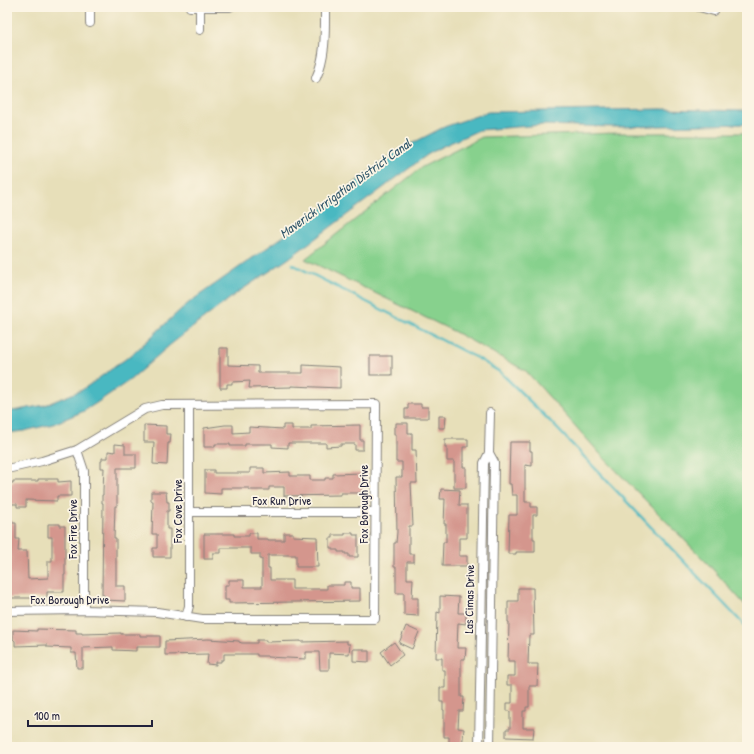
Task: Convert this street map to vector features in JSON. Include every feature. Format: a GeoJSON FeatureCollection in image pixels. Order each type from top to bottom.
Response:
{"type":"FeatureCollection","features":[{"type":"Feature","properties":{"kind":"street"},"geometry":{"type":"LineString","coordinates":[[90,7],[90,23]]}},
{"type":"Feature","properties":{"kind":"street"},"geometry":{"type":"LineString","coordinates":[[190,7],[230,7]]}},
{"type":"Feature","properties":{"kind":"street"},"geometry":{"type":"LineString","coordinates":[[200,7],[200,30]]}},
{"type":"Feature","properties":{"kind":"street"},"geometry":{"type":"LineString","coordinates":[[316,78],[321,65],[324,48],[325,7]]}},
{"type":"Feature","properties":{"kind":"street"},"geometry":{"type":"LineString","coordinates":[[699,7],[714,11],[714,7]]}},
{"type":"Feature","properties":{"kind":"street","name":"Fox Borough Drive"},"geometry":{"type":"LineString","coordinates":[[7,469],[42,461],[76,450],[145,409],[162,405],[376,404],[375,619],[202,619],[157,612],[84,610],[7,611]]}},
{"type":"Feature","properties":{"kind":"street","name":"Fox Cove Drive"},"geometry":{"type":"LineString","coordinates":[[186,617],[189,606],[189,405]]}},
{"type":"Feature","properties":{"kind":"street","name":"Las Cimas Drive"},"geometry":{"type":"LineString","coordinates":[[479,747],[484,463],[489,453],[490,413]]}},
{"type":"Feature","properties":{"kind":"street","name":"Fox Fire Drive"},"geometry":{"type":"LineString","coordinates":[[76,450],[84,471],[84,610]]}},
{"type":"Feature","properties":{"kind":"street","name":"Las Cimas Drive"},"geometry":{"type":"LineString","coordinates":[[489,453],[494,462],[490,747]]}},
{"type":"Feature","properties":{"kind":"street"},"geometry":{"type":"LineString","coordinates":[[483,508],[494,508]]}},
{"type":"Feature","properties":{"kind":"street","name":"Fox Run Drive"},"geometry":{"type":"LineString","coordinates":[[190,512],[375,512]]}},
{"type":"Feature","properties":{"kind":"street"},"geometry":{"type":"LineString","coordinates":[[482,552],[493,553]]}},
{"type":"Feature","properties":{"kind":"street"},"geometry":{"type":"LineString","coordinates":[[482,594],[492,594]]}},
{"type":"Feature","properties":{"kind":"street"},"geometry":{"type":"LineString","coordinates":[[481,638],[492,638]]}},
{"type":"Feature","properties":{"kind":"street"},"geometry":{"type":"LineString","coordinates":[[480,672],[491,672]]}},
{"type":"Feature","properties":{"kind":"street"},"geometry":{"type":"LineString","coordinates":[[480,699],[491,699]]}},
{"type":"Feature","properties":{"kind":"street"},"geometry":{"type":"LineString","coordinates":[[480,726],[490,726]]}},
{"type":"Feature","properties":{"kind":"green space"},"geometry":{"type":"Polygon","coordinates":[[[619,133],[747,133],[747,607],[709,565],[603,457],[526,371],[455,332],[305,259],[422,167],[482,137],[619,133]]]}},
{"type":"Feature","properties":{"kind":"water"},"geometry":{"type":"Polygon","coordinates":[[[661,109],[747,111],[747,124],[614,127],[542,125],[479,130],[427,155],[288,259],[237,293],[170,345],[130,380],[95,404],[84,411],[53,424],[24,431],[7,433],[7,412],[45,405],[82,390],[134,353],[191,301],[311,217],[375,167],[403,148],[444,127],[488,112],[661,109]]]}},
{"type":"Feature","properties":{"kind":"building"},"geometry":{"type":"Polygon","coordinates":[[[220,348],[228,348],[228,365],[258,366],[258,373],[303,373],[303,365],[340,367],[340,388],[291,386],[249,388],[250,381],[232,382],[232,384],[227,384],[227,388],[220,388],[220,348]]]}},
{"type":"Feature","properties":{"kind":"building"},"geometry":{"type":"Polygon","coordinates":[[[370,356],[392,356],[392,375],[370,375],[370,356]]]}},
{"type":"Feature","properties":{"kind":"building"},"geometry":{"type":"Polygon","coordinates":[[[408,404],[421,404],[421,407],[428,407],[428,418],[405,418],[405,409],[408,409],[408,404]]]}},
{"type":"Feature","properties":{"kind":"building"},"geometry":{"type":"Polygon","coordinates":[[[439,416],[446,416],[445,428],[439,428],[439,416]]]}},
{"type":"Feature","properties":{"kind":"building"},"geometry":{"type":"Polygon","coordinates":[[[396,423],[408,423],[408,433],[412,433],[412,450],[416,450],[417,483],[411,483],[413,526],[409,526],[409,554],[414,554],[414,562],[407,562],[407,579],[413,579],[412,598],[418,598],[418,616],[404,615],[404,593],[396,593],[394,543],[396,543],[397,532],[396,477],[402,477],[402,462],[396,462],[396,434],[394,434],[394,427],[396,427],[396,423]]]}},
{"type":"Feature","properties":{"kind":"building"},"geometry":{"type":"Polygon","coordinates":[[[144,425],[166,426],[166,434],[171,434],[170,443],[168,443],[167,465],[153,464],[154,442],[144,442],[144,425]]]}},
{"type":"Feature","properties":{"kind":"building"},"geometry":{"type":"Polygon","coordinates":[[[233,425],[233,433],[249,432],[249,427],[283,429],[283,425],[292,425],[292,429],[311,429],[311,426],[360,425],[360,440],[363,440],[363,450],[355,450],[355,444],[341,444],[341,446],[326,447],[326,443],[288,443],[288,448],[272,447],[272,444],[245,444],[245,446],[230,446],[230,444],[215,444],[215,447],[204,447],[204,428],[233,425]]]}},
{"type":"Feature","properties":{"kind":"building"},"geometry":{"type":"Polygon","coordinates":[[[445,439],[468,439],[468,447],[463,447],[463,467],[466,467],[466,488],[454,488],[454,461],[447,461],[447,447],[445,447],[445,439]]]}},
{"type":"Feature","properties":{"kind":"building"},"geometry":{"type":"Polygon","coordinates":[[[510,442],[530,442],[530,451],[532,451],[532,466],[525,465],[525,502],[531,502],[531,507],[537,507],[537,515],[533,515],[533,539],[535,539],[535,552],[516,552],[516,554],[508,554],[509,515],[517,515],[517,495],[512,495],[511,484],[509,484],[510,442]]]}},
{"type":"Feature","properties":{"kind":"building"},"geometry":{"type":"Polygon","coordinates":[[[115,444],[125,445],[125,454],[136,454],[136,468],[117,468],[117,506],[115,506],[114,538],[116,538],[116,586],[125,586],[125,601],[104,600],[104,595],[102,595],[102,495],[104,468],[101,468],[101,461],[102,458],[108,458],[108,451],[115,452],[115,444]]]}},
{"type":"Feature","properties":{"kind":"building"},"geometry":{"type":"Polygon","coordinates":[[[250,468],[264,468],[264,473],[290,472],[290,476],[310,476],[310,480],[325,480],[325,478],[333,478],[333,474],[363,473],[362,493],[284,496],[284,487],[269,487],[269,490],[221,488],[221,494],[205,493],[205,470],[214,470],[214,473],[250,473],[250,468]]]}},
{"type":"Feature","properties":{"kind":"building"},"geometry":{"type":"Polygon","coordinates":[[[38,479],[58,479],[58,482],[71,481],[71,496],[57,496],[57,501],[26,500],[26,507],[17,507],[17,504],[10,504],[10,483],[13,483],[13,481],[38,481],[38,479]]]}},
{"type":"Feature","properties":{"kind":"building"},"geometry":{"type":"Polygon","coordinates":[[[441,489],[460,490],[459,505],[467,505],[467,538],[459,538],[459,556],[467,556],[467,566],[442,566],[443,542],[446,542],[446,524],[444,524],[445,499],[440,499],[441,489]]]}},
{"type":"Feature","properties":{"kind":"building"},"geometry":{"type":"Polygon","coordinates":[[[151,492],[166,492],[167,502],[169,502],[169,511],[167,511],[167,529],[170,529],[170,557],[153,557],[153,548],[157,548],[157,534],[152,534],[153,501],[151,501],[151,492]]]}},
{"type":"Feature","properties":{"kind":"building"},"geometry":{"type":"Polygon","coordinates":[[[7,521],[13,521],[13,523],[16,523],[16,539],[19,539],[18,551],[27,551],[28,579],[48,578],[48,561],[52,561],[52,537],[48,537],[48,524],[60,524],[60,526],[65,526],[64,592],[47,592],[47,598],[7,598],[7,521]]]}},
{"type":"Feature","properties":{"kind":"building"},"geometry":{"type":"Polygon","coordinates":[[[249,533],[257,533],[257,539],[268,540],[284,540],[284,533],[293,533],[293,536],[317,537],[318,567],[296,567],[296,555],[268,555],[270,580],[292,580],[292,589],[327,589],[327,585],[344,585],[344,582],[351,582],[351,588],[360,588],[360,601],[229,603],[229,600],[225,600],[225,585],[229,585],[229,580],[244,580],[244,587],[262,587],[262,559],[260,559],[260,554],[251,554],[251,548],[221,548],[221,553],[213,553],[213,559],[204,559],[204,534],[234,534],[234,536],[249,536],[249,533]]]}},
{"type":"Feature","properties":{"kind":"building"},"geometry":{"type":"Polygon","coordinates":[[[345,533],[353,533],[353,535],[358,535],[358,557],[349,557],[349,554],[345,554],[345,552],[338,552],[338,550],[333,550],[333,548],[330,548],[330,538],[333,538],[333,535],[345,535],[345,533]]]}},
{"type":"Feature","properties":{"kind":"building"},"geometry":{"type":"Polygon","coordinates":[[[518,588],[533,588],[534,635],[529,635],[528,664],[538,664],[537,686],[529,686],[529,707],[526,707],[526,711],[523,711],[523,728],[534,728],[533,738],[506,737],[506,729],[510,729],[510,711],[507,711],[507,703],[512,703],[512,685],[507,685],[507,676],[515,676],[515,661],[508,661],[508,601],[518,601],[518,588]]]}},
{"type":"Feature","properties":{"kind":"building"},"geometry":{"type":"Polygon","coordinates":[[[440,596],[459,597],[458,613],[466,613],[466,624],[458,623],[457,648],[466,648],[465,659],[461,659],[461,697],[464,697],[463,711],[459,711],[458,728],[464,729],[462,747],[450,747],[449,737],[444,737],[444,710],[443,702],[440,702],[440,688],[445,688],[445,670],[442,670],[442,658],[436,658],[437,612],[440,613],[440,596]]]}},
{"type":"Feature","properties":{"kind":"building"},"geometry":{"type":"Polygon","coordinates":[[[406,626],[419,632],[412,649],[399,643],[406,626]]]}},
{"type":"Feature","properties":{"kind":"building"},"geometry":{"type":"Polygon","coordinates":[[[37,629],[76,630],[76,633],[82,634],[121,633],[140,634],[140,636],[160,636],[160,647],[136,647],[136,651],[113,650],[113,647],[83,648],[83,668],[77,668],[76,653],[71,653],[71,648],[47,647],[47,645],[15,646],[13,630],[37,631],[37,629]]]}},
{"type":"Feature","properties":{"kind":"building"},"geometry":{"type":"Polygon","coordinates":[[[208,639],[239,641],[242,643],[257,643],[257,640],[266,640],[266,642],[347,641],[347,644],[350,644],[349,654],[329,653],[329,670],[320,670],[319,652],[306,652],[306,659],[257,656],[257,654],[224,654],[224,660],[221,660],[221,662],[216,662],[216,665],[207,664],[208,654],[165,655],[165,641],[208,639]]]}},
{"type":"Feature","properties":{"kind":"building"},"geometry":{"type":"Polygon","coordinates":[[[394,642],[403,655],[390,665],[381,652],[394,642]]]}},
{"type":"Feature","properties":{"kind":"building"},"geometry":{"type":"Polygon","coordinates":[[[353,649],[364,649],[364,651],[369,651],[369,662],[353,661],[353,649]]]}},
{"type":"Feature","properties":{"kind":"waterway"},"geometry":{"type":"LineString","coordinates":[[292,264],[479,359],[500,372],[550,421],[747,628]]}},
{"type":"Feature","properties":{"kind":"water label","name":"Maverick Irrigation District Canal"},"geometry":{"type":"Point","coordinates":[345,188]}}]}
